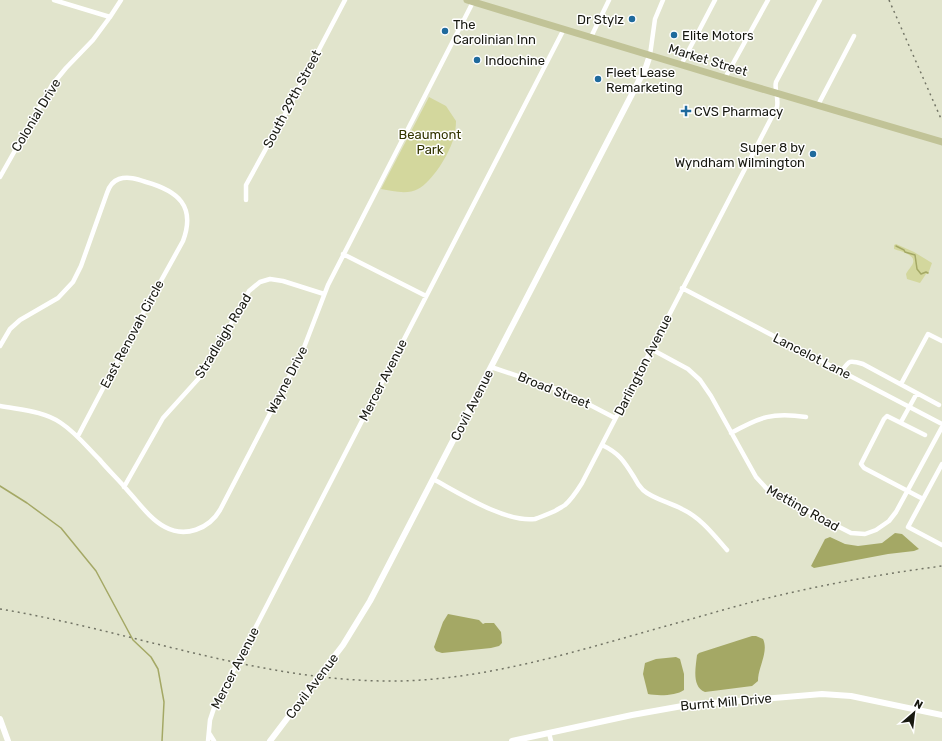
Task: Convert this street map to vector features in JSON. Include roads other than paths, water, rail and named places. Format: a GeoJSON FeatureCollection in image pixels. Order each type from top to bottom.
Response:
{"type":"FeatureCollection","features":[{"type":"Feature","properties":{"kind":"main road","name":"Market Street"},"geometry":{"type":"LineString","coordinates":[[470,1],[483,2],[681,65],[942,142]]}},
{"type":"Feature","properties":{"kind":"main road","name":"Covil Avenue"},"geometry":{"type":"LineString","coordinates":[[270,741],[335,656],[356,624],[383,577],[646,67],[650,55]]}},
{"type":"Feature","properties":{"kind":"main road","name":"Burnt Mill Drive"},"geometry":{"type":"LineString","coordinates":[[512,741],[636,714],[688,705],[822,694],[851,696],[942,715]]}},
{"type":"Feature","properties":{"kind":"main road"},"geometry":{"type":"LineString","coordinates":[[0,719],[8,741]]}},
{"type":"Feature","properties":{"kind":"street"},"geometry":{"type":"LineString","coordinates":[[54,0],[110,18]]}},
{"type":"Feature","properties":{"kind":"street","name":"Colonial Drive"},"geometry":{"type":"LineString","coordinates":[[0,177],[52,85],[93,40],[110,18],[121,0]]}},
{"type":"Feature","properties":{"kind":"street","name":"South 29th Street"},"geometry":{"type":"LineString","coordinates":[[246,200],[246,185],[345,0]]}},
{"type":"Feature","properties":{"kind":"street"},"geometry":{"type":"LineString","coordinates":[[591,37],[609,0]]}},
{"type":"Feature","properties":{"kind":"street"},"geometry":{"type":"LineString","coordinates":[[650,55],[655,19],[663,0]]}},
{"type":"Feature","properties":{"kind":"street"},"geometry":{"type":"LineString","coordinates":[[681,65],[715,0]]}},
{"type":"Feature","properties":{"kind":"street"},"geometry":{"type":"LineString","coordinates":[[725,78],[768,0]]}},
{"type":"Feature","properties":{"kind":"street","name":"Darlington Avenue"},"geometry":{"type":"LineString","coordinates":[[433,479],[502,514],[522,519],[534,519],[549,514],[564,506],[573,497],[582,483],[616,418],[777,107],[778,94],[775,86],[776,82],[820,0]]}},
{"type":"Feature","properties":{"kind":"street","name":"Wayne Drive"},"geometry":{"type":"LineString","coordinates":[[0,406],[31,411],[48,416],[61,423],[78,436],[154,520],[170,530],[186,532],[196,530],[207,525],[215,517],[302,350],[324,294],[343,254],[470,1]]}},
{"type":"Feature","properties":{"kind":"street","name":"Mercer Avenue"},"geometry":{"type":"LineString","coordinates":[[208,741],[210,720],[214,708],[564,29]]}},
{"type":"Feature","properties":{"kind":"street"},"geometry":{"type":"LineString","coordinates":[[818,105],[854,36]]}},
{"type":"Feature","properties":{"kind":"street","name":"East Renovah Circle"},"geometry":{"type":"LineString","coordinates":[[0,346],[10,330],[20,320],[58,298],[73,282],[81,266],[107,193],[111,185],[116,180],[130,178],[157,185],[172,192],[179,198],[187,211],[188,224],[183,241],[131,335],[78,436]]}},
{"type":"Feature","properties":{"kind":"street"},"geometry":{"type":"LineString","coordinates":[[343,254],[426,296]]}},
{"type":"Feature","properties":{"kind":"street","name":"Stradleigh Road"},"geometry":{"type":"LineString","coordinates":[[124,486],[163,418],[205,370],[251,288],[260,282],[273,280],[324,294]]}},
{"type":"Feature","properties":{"kind":"street","name":"Lancelot Lane"},"geometry":{"type":"LineString","coordinates":[[682,288],[942,425]]}},
{"type":"Feature","properties":{"kind":"street"},"geometry":{"type":"LineString","coordinates":[[901,384],[928,334],[942,341]]}},
{"type":"Feature","properties":{"kind":"street","name":"Metting Road"},"geometry":{"type":"LineString","coordinates":[[651,349],[669,358],[695,375],[709,392],[756,477],[767,489],[809,513],[851,533],[865,534],[876,530],[889,521],[908,491],[942,425]]}},
{"type":"Feature","properties":{"kind":"street"},"geometry":{"type":"LineString","coordinates":[[842,371],[848,362],[855,361],[939,405]]}},
{"type":"Feature","properties":{"kind":"street","name":"Broad Street"},"geometry":{"type":"LineString","coordinates":[[491,367],[565,392],[616,418]]}},
{"type":"Feature","properties":{"kind":"street"},"geometry":{"type":"LineString","coordinates":[[901,422],[917,393]]}},
{"type":"Feature","properties":{"kind":"street"},"geometry":{"type":"LineString","coordinates":[[731,433],[765,417],[786,415],[806,417]]}},
{"type":"Feature","properties":{"kind":"street"},"geometry":{"type":"LineString","coordinates":[[923,499],[864,468],[861,464],[884,419],[887,416],[925,435]]}},
{"type":"Feature","properties":{"kind":"street"},"geometry":{"type":"LineString","coordinates":[[602,444],[613,450],[622,459],[643,490],[656,498],[682,509],[696,517],[708,528],[726,550]]}},
{"type":"Feature","properties":{"kind":"street"},"geometry":{"type":"LineString","coordinates":[[942,464],[940,471],[908,527],[942,545]]}},
{"type":"Feature","properties":{"kind":"street"},"geometry":{"type":"LineString","coordinates":[[209,733],[214,741]]}},
{"type":"Feature","properties":{"kind":"street"},"geometry":{"type":"LineString","coordinates":[[549,733],[551,741]]}},
{"type":"Feature","properties":{"kind":"waterway"},"geometry":{"type":"LineString","coordinates":[[896,246],[905,252],[915,255],[917,269],[921,274],[926,272],[928,273]]}},
{"type":"Feature","properties":{"kind":"waterway"},"geometry":{"type":"LineString","coordinates":[[0,486],[27,503],[61,528],[96,571],[133,640],[151,657],[158,669],[164,702],[162,741]]}},
{"type":"Feature","properties":{"kind":"railway"},"geometry":{"type":"LineString","coordinates":[[889,0],[942,121]]}},
{"type":"Feature","properties":{"kind":"railway"},"geometry":{"type":"LineString","coordinates":[[0,609],[50,618],[248,665],[298,674],[348,679],[399,681],[470,675],[540,661],[772,597],[863,578],[942,566]]}},
{"type":"Feature","properties":{"kind":"place","name":"Dr Stylz"},"geometry":{"type":"Point","coordinates":[632,19]}},
{"type":"Feature","properties":{"kind":"place","name":"The Carolinian Inn"},"geometry":{"type":"Point","coordinates":[445,31]}},
{"type":"Feature","properties":{"kind":"place","name":"Elite Motors"},"geometry":{"type":"Point","coordinates":[674,35]}},
{"type":"Feature","properties":{"kind":"place","name":"Indochine"},"geometry":{"type":"Point","coordinates":[477,60]}},
{"type":"Feature","properties":{"kind":"place","name":"Fleet Lease Remarketing"},"geometry":{"type":"Point","coordinates":[598,79]}},
{"type":"Feature","properties":{"kind":"place","name":"CVS Pharmacy"},"geometry":{"type":"Point","coordinates":[686,111]}},
{"type":"Feature","properties":{"kind":"place","name":"Super 8 by Wyndham Wilmington"},"geometry":{"type":"Point","coordinates":[813,154]}},
{"type":"Feature","properties":{"kind":"park label","name":"Beaumont Park"},"geometry":{"type":"Point","coordinates":[430,142]}}]}
